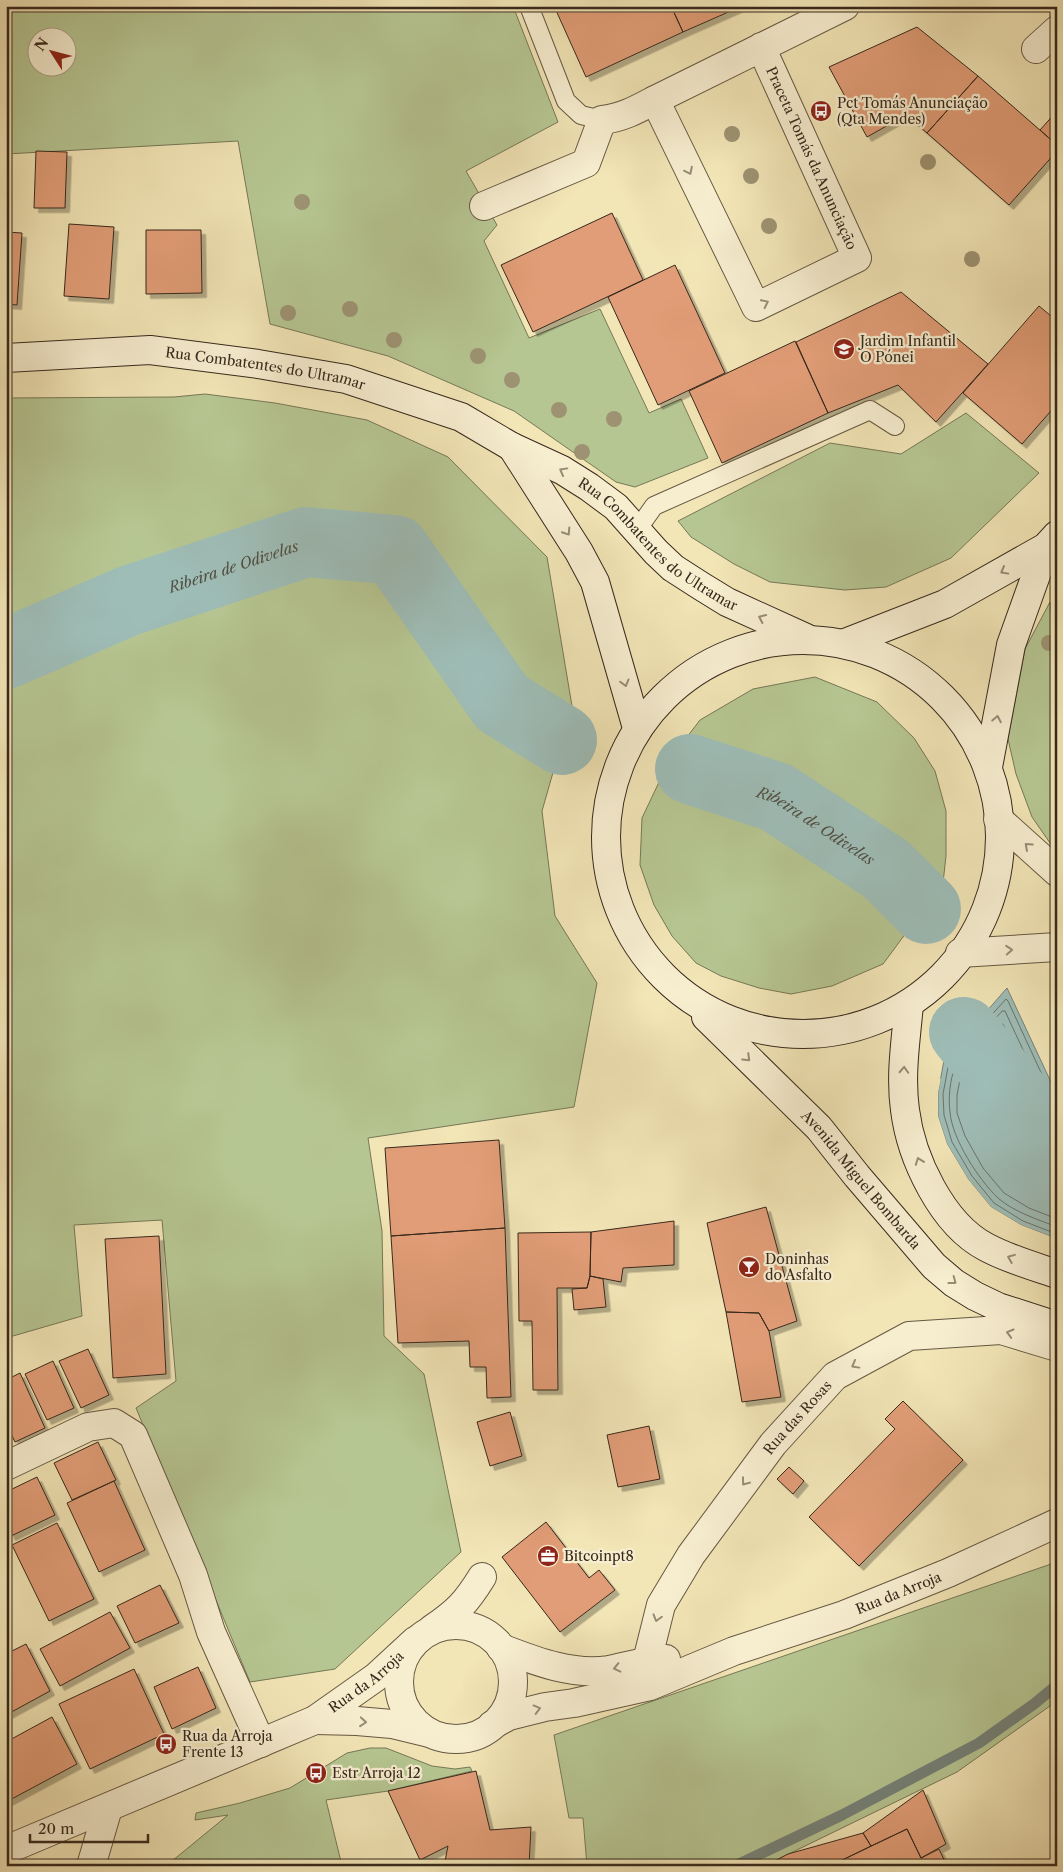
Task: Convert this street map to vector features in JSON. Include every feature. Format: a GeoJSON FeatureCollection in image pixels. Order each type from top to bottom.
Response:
{"type":"FeatureCollection","features":[{"type":"Feature","properties":{"kind":"street"},"geometry":{"type":"LineString","coordinates":[[484,206],[586,163],[602,120],[626,115],[845,6]]}},
{"type":"Feature","properties":{"kind":"street"},"geometry":{"type":"LineString","coordinates":[[1036,50],[1057,30]]}},
{"type":"Feature","properties":{"kind":"street","name":"Praceta Tomás da Anunciação"},"geometry":{"type":"LineString","coordinates":[[655,100],[756,307],[857,258],[761,47]]}},
{"type":"Feature","properties":{"kind":"street","name":"Rua Combatentes do Ultramar"},"geometry":{"type":"LineString","coordinates":[[6,358],[150,350],[258,364],[346,378],[461,417],[512,447],[562,470],[589,487],[616,507],[673,568],[701,586],[727,602],[806,638]]}},
{"type":"Feature","properties":{"kind":"street","name":"Rua Combatentes do Ultramar"},"geometry":{"type":"LineString","coordinates":[[512,447],[579,552],[595,582],[637,728]]}},
{"type":"Feature","properties":{"kind":"street"},"geometry":{"type":"LineString","coordinates":[[845,643],[945,604],[1052,541]]}},
{"type":"Feature","properties":{"kind":"street"},"geometry":{"type":"LineString","coordinates":[[988,767],[1011,645],[1052,541]]}},
{"type":"Feature","properties":{"kind":"street"},"geometry":{"type":"LineString","coordinates":[[687,999],[740,1026],[798,1036],[855,1028],[909,1004],[940,979],[966,946],[989,903],[998,866],[998,800],[988,767],[955,710],[906,667],[845,643],[806,638]]}},
{"type":"Feature","properties":{"kind":"street","name":"Avenida Miguel Bombarda"},"geometry":{"type":"LineString","coordinates":[[806,638],[741,648],[682,680],[637,728],[612,783],[605,844],[616,903],[644,957],[819,1128],[928,1260],[954,1283],[976,1296],[998,1307],[1057,1326]]}},
{"type":"Feature","properties":{"kind":"street"},"geometry":{"type":"LineString","coordinates":[[998,819],[1057,872]]}},
{"type":"Feature","properties":{"kind":"street"},"geometry":{"type":"LineString","coordinates":[[960,953],[1057,946]]}},
{"type":"Feature","properties":{"kind":"street"},"geometry":{"type":"LineString","coordinates":[[909,1004],[903,1075],[906,1119],[923,1171],[938,1201],[958,1225],[984,1247],[1057,1274]]}},
{"type":"Feature","properties":{"kind":"street","name":"Rua das Rosas"},"geometry":{"type":"LineString","coordinates":[[647,1660],[661,1606],[691,1555],[773,1444],[835,1376],[908,1336],[1001,1330],[1057,1347]]}},
{"type":"Feature","properties":{"kind":"street"},"geometry":{"type":"LineString","coordinates":[[6,1466],[88,1427],[114,1423],[133,1435],[193,1575],[211,1632],[261,1743]]}},
{"type":"Feature","properties":{"kind":"street","name":"Rua da Arroja"},"geometry":{"type":"LineString","coordinates":[[492,1725],[509,1716],[545,1707],[574,1703],[650,1686],[734,1651],[844,1615],[948,1573],[1057,1523]]}},
{"type":"Feature","properties":{"kind":"street","name":"Rua da Arroja"},"geometry":{"type":"LineString","coordinates":[[6,1850],[314,1720],[376,1677],[424,1635],[451,1616],[468,1600],[482,1577],[483,1618],[494,1641],[525,1657],[573,1670],[608,1670],[647,1660],[734,1651]]}},
{"type":"Feature","properties":{"kind":"street"},"geometry":{"type":"LineString","coordinates":[[450,1625],[470,1626],[494,1641],[510,1665],[513,1684],[510,1700],[502,1714],[492,1725],[478,1734],[463,1738],[446,1738],[431,1733],[417,1723],[406,1710],[400,1695],[398,1675],[404,1657],[424,1635],[450,1625]]}},
{"type":"Feature","properties":{"kind":"street","name":"Rua da Arroja"},"geometry":{"type":"LineString","coordinates":[[314,1720],[392,1724],[431,1733]]}},
{"type":"Feature","properties":{"kind":"street"},"geometry":{"type":"LineString","coordinates":[[91,1866],[108,1808]]}},
{"type":"Feature","properties":{"kind":"lane"},"geometry":{"type":"LineString","coordinates":[[529,6],[566,101],[581,115],[602,120]]}},
{"type":"Feature","properties":{"kind":"lane"},"geometry":{"type":"LineString","coordinates":[[637,530],[654,506],[870,410],[895,426]]}},
{"type":"Feature","properties":{"kind":"green space"},"geometry":{"type":"Polygon","coordinates":[[[6,6],[513,6],[558,122],[466,171],[497,225],[484,241],[529,338],[600,309],[649,413],[681,399],[708,458],[635,487],[616,482],[514,411],[388,356],[270,324],[238,141],[6,154],[6,6]]]}},
{"type":"Feature","properties":{"kind":"green space"},"geometry":{"type":"Polygon","coordinates":[[[205,394],[275,403],[367,420],[448,457],[547,557],[572,706],[542,811],[555,916],[597,983],[574,1107],[368,1138],[382,1231],[384,1336],[424,1374],[461,1552],[335,1669],[250,1682],[136,1408],[176,1381],[162,1220],[74,1225],[82,1316],[6,1338],[6,398],[174,397],[205,394]]]}},
{"type":"Feature","properties":{"kind":"green space"},"geometry":{"type":"Polygon","coordinates":[[[966,413],[1039,473],[951,558],[886,587],[845,590],[770,582],[734,564],[691,537],[678,521],[830,443],[901,454],[966,413]]]}},
{"type":"Feature","properties":{"kind":"green space"},"geometry":{"type":"Polygon","coordinates":[[[1050,602],[1057,659],[1057,853],[1032,817],[1016,774],[1008,739],[1025,649],[1050,602]]]}},
{"type":"Feature","properties":{"kind":"green space"},"geometry":{"type":"Polygon","coordinates":[[[815,677],[877,702],[914,738],[935,771],[946,811],[946,856],[943,883],[883,964],[832,986],[791,994],[759,988],[721,976],[696,963],[672,936],[654,905],[640,865],[642,818],[670,759],[700,720],[753,689],[815,677]]]}},
{"type":"Feature","properties":{"kind":"green space"},"geometry":{"type":"Polygon","coordinates":[[[1057,1562],[1057,1701],[957,1772],[764,1866],[587,1866],[583,1818],[569,1818],[554,1735],[1057,1562]]]}},
{"type":"Feature","properties":{"kind":"green space"},"geometry":{"type":"Polygon","coordinates":[[[370,1748],[386,1748],[432,1766],[455,1769],[470,1767],[472,1771],[388,1791],[326,1800],[342,1866],[166,1866],[228,1815],[195,1820],[196,1813],[240,1803],[290,1788],[347,1753],[370,1748]]]}},
{"type":"Feature","properties":{"kind":"water"},"geometry":{"type":"Polygon","coordinates":[[[1007,988],[1057,1095],[1057,1239],[1021,1225],[991,1207],[968,1179],[947,1144],[938,1116],[938,1093],[944,1060],[1007,988]]]}},
{"type":"Feature","properties":{"kind":"pier"},"geometry":{"type":"Polygon","coordinates":[[[941,1078],[938,1093],[938,1116],[947,1144],[968,1179],[991,1207],[1021,1225],[1057,1239],[1057,1241],[1020,1227],[990,1209],[966,1181],[945,1145],[936,1116],[935,1093],[941,1078]]]}},
{"type":"Feature","properties":{"kind":"building"},"geometry":{"type":"Polygon","coordinates":[[[554,6],[671,6],[683,32],[586,77],[554,6]]]}},
{"type":"Feature","properties":{"kind":"building"},"geometry":{"type":"Polygon","coordinates":[[[671,6],[742,6],[683,32],[671,6]]]}},
{"type":"Feature","properties":{"kind":"building"},"geometry":{"type":"Polygon","coordinates":[[[917,27],[978,76],[927,133],[906,115],[867,137],[829,67],[917,27]]]}},
{"type":"Feature","properties":{"kind":"building"},"geometry":{"type":"Polygon","coordinates":[[[978,76],[1057,145],[1057,151],[1009,205],[927,133],[978,76]]]}},
{"type":"Feature","properties":{"kind":"building"},"geometry":{"type":"Polygon","coordinates":[[[1057,111],[1057,145],[1040,130],[1057,111]]]}},
{"type":"Feature","properties":{"kind":"building"},"geometry":{"type":"Polygon","coordinates":[[[36,151],[67,152],[65,208],[34,208],[36,151]]]}},
{"type":"Feature","properties":{"kind":"building"},"geometry":{"type":"Polygon","coordinates":[[[612,213],[643,280],[533,332],[501,265],[612,213]]]}},
{"type":"Feature","properties":{"kind":"building"},"geometry":{"type":"Polygon","coordinates":[[[69,224],[114,227],[109,299],[64,296],[69,224]]]}},
{"type":"Feature","properties":{"kind":"building"},"geometry":{"type":"Polygon","coordinates":[[[146,230],[201,230],[202,293],[146,294],[146,230]]]}},
{"type":"Feature","properties":{"kind":"building"},"geometry":{"type":"Polygon","coordinates":[[[6,232],[22,233],[17,305],[6,304],[6,232]]]}},
{"type":"Feature","properties":{"kind":"building"},"geometry":{"type":"Polygon","coordinates":[[[675,265],[725,373],[658,405],[608,297],[675,265]]]}},
{"type":"Feature","properties":{"kind":"building"},"geometry":{"type":"Polygon","coordinates":[[[901,292],[988,364],[936,422],[898,385],[828,413],[796,342],[901,292]]]}},
{"type":"Feature","properties":{"kind":"building"},"geometry":{"type":"Polygon","coordinates":[[[1039,306],[1057,321],[1057,404],[1022,444],[963,393],[1039,306]]]}},
{"type":"Feature","properties":{"kind":"building"},"geometry":{"type":"Polygon","coordinates":[[[795,341],[828,413],[722,463],[689,391],[795,341]]]}},
{"type":"Feature","properties":{"kind":"building"},"geometry":{"type":"Polygon","coordinates":[[[499,1140],[505,1228],[391,1236],[385,1148],[499,1140]]]}},
{"type":"Feature","properties":{"kind":"building","name":"Doninhas do Asfalto"},"geometry":{"type":"Polygon","coordinates":[[[766,1207],[797,1321],[769,1331],[759,1313],[726,1312],[707,1223],[766,1207]]]}},
{"type":"Feature","properties":{"kind":"building"},"geometry":{"type":"Polygon","coordinates":[[[674,1221],[674,1265],[623,1268],[621,1282],[590,1276],[591,1232],[674,1221]]]}},
{"type":"Feature","properties":{"kind":"building"},"geometry":{"type":"Polygon","coordinates":[[[505,1228],[511,1397],[487,1398],[486,1367],[470,1367],[469,1341],[398,1343],[391,1236],[505,1228]]]}},
{"type":"Feature","properties":{"kind":"building"},"geometry":{"type":"Polygon","coordinates":[[[591,1232],[590,1276],[587,1288],[557,1288],[558,1390],[533,1390],[532,1321],[519,1321],[518,1233],[591,1232]]]}},
{"type":"Feature","properties":{"kind":"building"},"geometry":{"type":"Polygon","coordinates":[[[159,1236],[166,1374],[113,1378],[105,1239],[159,1236]]]}},
{"type":"Feature","properties":{"kind":"building"},"geometry":{"type":"Polygon","coordinates":[[[590,1276],[603,1279],[606,1307],[574,1310],[572,1289],[587,1288],[590,1276]]]}},
{"type":"Feature","properties":{"kind":"building"},"geometry":{"type":"Polygon","coordinates":[[[726,1312],[759,1313],[769,1331],[781,1397],[742,1402],[726,1312]]]}},
{"type":"Feature","properties":{"kind":"building"},"geometry":{"type":"Polygon","coordinates":[[[88,1349],[109,1395],[81,1408],[59,1361],[88,1349]]]}},
{"type":"Feature","properties":{"kind":"building"},"geometry":{"type":"Polygon","coordinates":[[[53,1361],[74,1408],[47,1420],[25,1374],[53,1361]]]}},
{"type":"Feature","properties":{"kind":"building"},"geometry":{"type":"Polygon","coordinates":[[[20,1373],[45,1428],[15,1442],[6,1423],[6,1380],[20,1373]]]}},
{"type":"Feature","properties":{"kind":"building"},"geometry":{"type":"Polygon","coordinates":[[[903,1401],[963,1460],[859,1566],[809,1517],[895,1429],[885,1419],[903,1401]]]}},
{"type":"Feature","properties":{"kind":"building"},"geometry":{"type":"Polygon","coordinates":[[[510,1412],[522,1456],[490,1466],[477,1422],[510,1412]]]}},
{"type":"Feature","properties":{"kind":"building"},"geometry":{"type":"Polygon","coordinates":[[[649,1426],[660,1479],[618,1487],[607,1435],[649,1426]]]}},
{"type":"Feature","properties":{"kind":"building"},"geometry":{"type":"Polygon","coordinates":[[[98,1442],[116,1480],[72,1500],[54,1463],[98,1442]]]}},
{"type":"Feature","properties":{"kind":"building"},"geometry":{"type":"Polygon","coordinates":[[[789,1467],[804,1481],[793,1494],[777,1479],[789,1467]]]}},
{"type":"Feature","properties":{"kind":"building"},"geometry":{"type":"Polygon","coordinates":[[[37,1477],[55,1515],[11,1536],[6,1525],[6,1492],[37,1477]]]}},
{"type":"Feature","properties":{"kind":"building"},"geometry":{"type":"Polygon","coordinates":[[[114,1481],[145,1550],[99,1572],[67,1503],[114,1481]]]}},
{"type":"Feature","properties":{"kind":"building"},"geometry":{"type":"Polygon","coordinates":[[[546,1522],[589,1578],[599,1570],[615,1590],[560,1632],[502,1557],[546,1522]]]}},
{"type":"Feature","properties":{"kind":"building"},"geometry":{"type":"Polygon","coordinates":[[[57,1523],[94,1599],[49,1621],[12,1545],[57,1523]]]}},
{"type":"Feature","properties":{"kind":"building"},"geometry":{"type":"Polygon","coordinates":[[[160,1585],[179,1623],[135,1643],[117,1606],[160,1585]]]}},
{"type":"Feature","properties":{"kind":"building"},"geometry":{"type":"Polygon","coordinates":[[[110,1612],[130,1648],[60,1686],[40,1649],[110,1612]]]}},
{"type":"Feature","properties":{"kind":"building"},"geometry":{"type":"Polygon","coordinates":[[[26,1644],[50,1691],[6,1715],[6,1654],[26,1644]]]}},
{"type":"Feature","properties":{"kind":"building"},"geometry":{"type":"Polygon","coordinates":[[[198,1667],[216,1708],[172,1729],[154,1687],[198,1667]]]}},
{"type":"Feature","properties":{"kind":"building"},"geometry":{"type":"Polygon","coordinates":[[[134,1669],[164,1734],[90,1769],[59,1704],[134,1669]]]}},
{"type":"Feature","properties":{"kind":"building"},"geometry":{"type":"Polygon","coordinates":[[[52,1717],[77,1764],[6,1802],[6,1742],[52,1717]]]}},
{"type":"Feature","properties":{"kind":"building"},"geometry":{"type":"Polygon","coordinates":[[[476,1771],[490,1830],[531,1827],[529,1866],[444,1866],[448,1846],[420,1860],[388,1791],[476,1771]]]}},
{"type":"Feature","properties":{"kind":"building"},"geometry":{"type":"Polygon","coordinates":[[[923,1790],[946,1844],[921,1858],[907,1829],[871,1846],[863,1833],[923,1790]]]}},
{"type":"Feature","properties":{"kind":"building"},"geometry":{"type":"Polygon","coordinates":[[[907,1829],[921,1858],[939,1849],[947,1866],[834,1866],[834,1864],[907,1829]]]}},
{"type":"Feature","properties":{"kind":"building"},"geometry":{"type":"Polygon","coordinates":[[[863,1833],[871,1846],[834,1864],[765,1866],[788,1854],[863,1833]]]}},
{"type":"Feature","properties":{"kind":"waterway","name":"Ribeira de Odivelas"},"geometry":{"type":"LineString","coordinates":[[6,654],[128,601],[306,542],[395,550],[502,703],[562,740]]}},
{"type":"Feature","properties":{"kind":"waterway","name":"Ribeira de Odivelas"},"geometry":{"type":"LineString","coordinates":[[690,769],[776,797],[886,869],[926,909]]}},
{"type":"Feature","properties":{"kind":"waterway","name":"Ribeira de Odivelas"},"geometry":{"type":"LineString","coordinates":[[964,1032],[1031,1116],[1057,1163]]}},
{"type":"Feature","properties":{"kind":"waterway"},"geometry":{"type":"LineString","coordinates":[[735,1866],[842,1815],[979,1743],[1034,1704],[1057,1685]]}},
{"type":"Feature","properties":{"kind":"place","name":"Pct Tomás Anunciação (Qta Mendes)"},"geometry":{"type":"Point","coordinates":[821,111]}},
{"type":"Feature","properties":{"kind":"place","name":"Jardim Infantil O Pónei"},"geometry":{"type":"Point","coordinates":[844,349]}},
{"type":"Feature","properties":{"kind":"place","name":"Doninhas do Asfalto"},"geometry":{"type":"Point","coordinates":[749,1267]}},
{"type":"Feature","properties":{"kind":"place","name":"Bitcoinpt8"},"geometry":{"type":"Point","coordinates":[548,1556]}},
{"type":"Feature","properties":{"kind":"place","name":"Rua da Arroja Frente 13"},"geometry":{"type":"Point","coordinates":[166,1744]}},
{"type":"Feature","properties":{"kind":"place","name":"Estr Arroja 12"},"geometry":{"type":"Point","coordinates":[316,1773]}}]}
